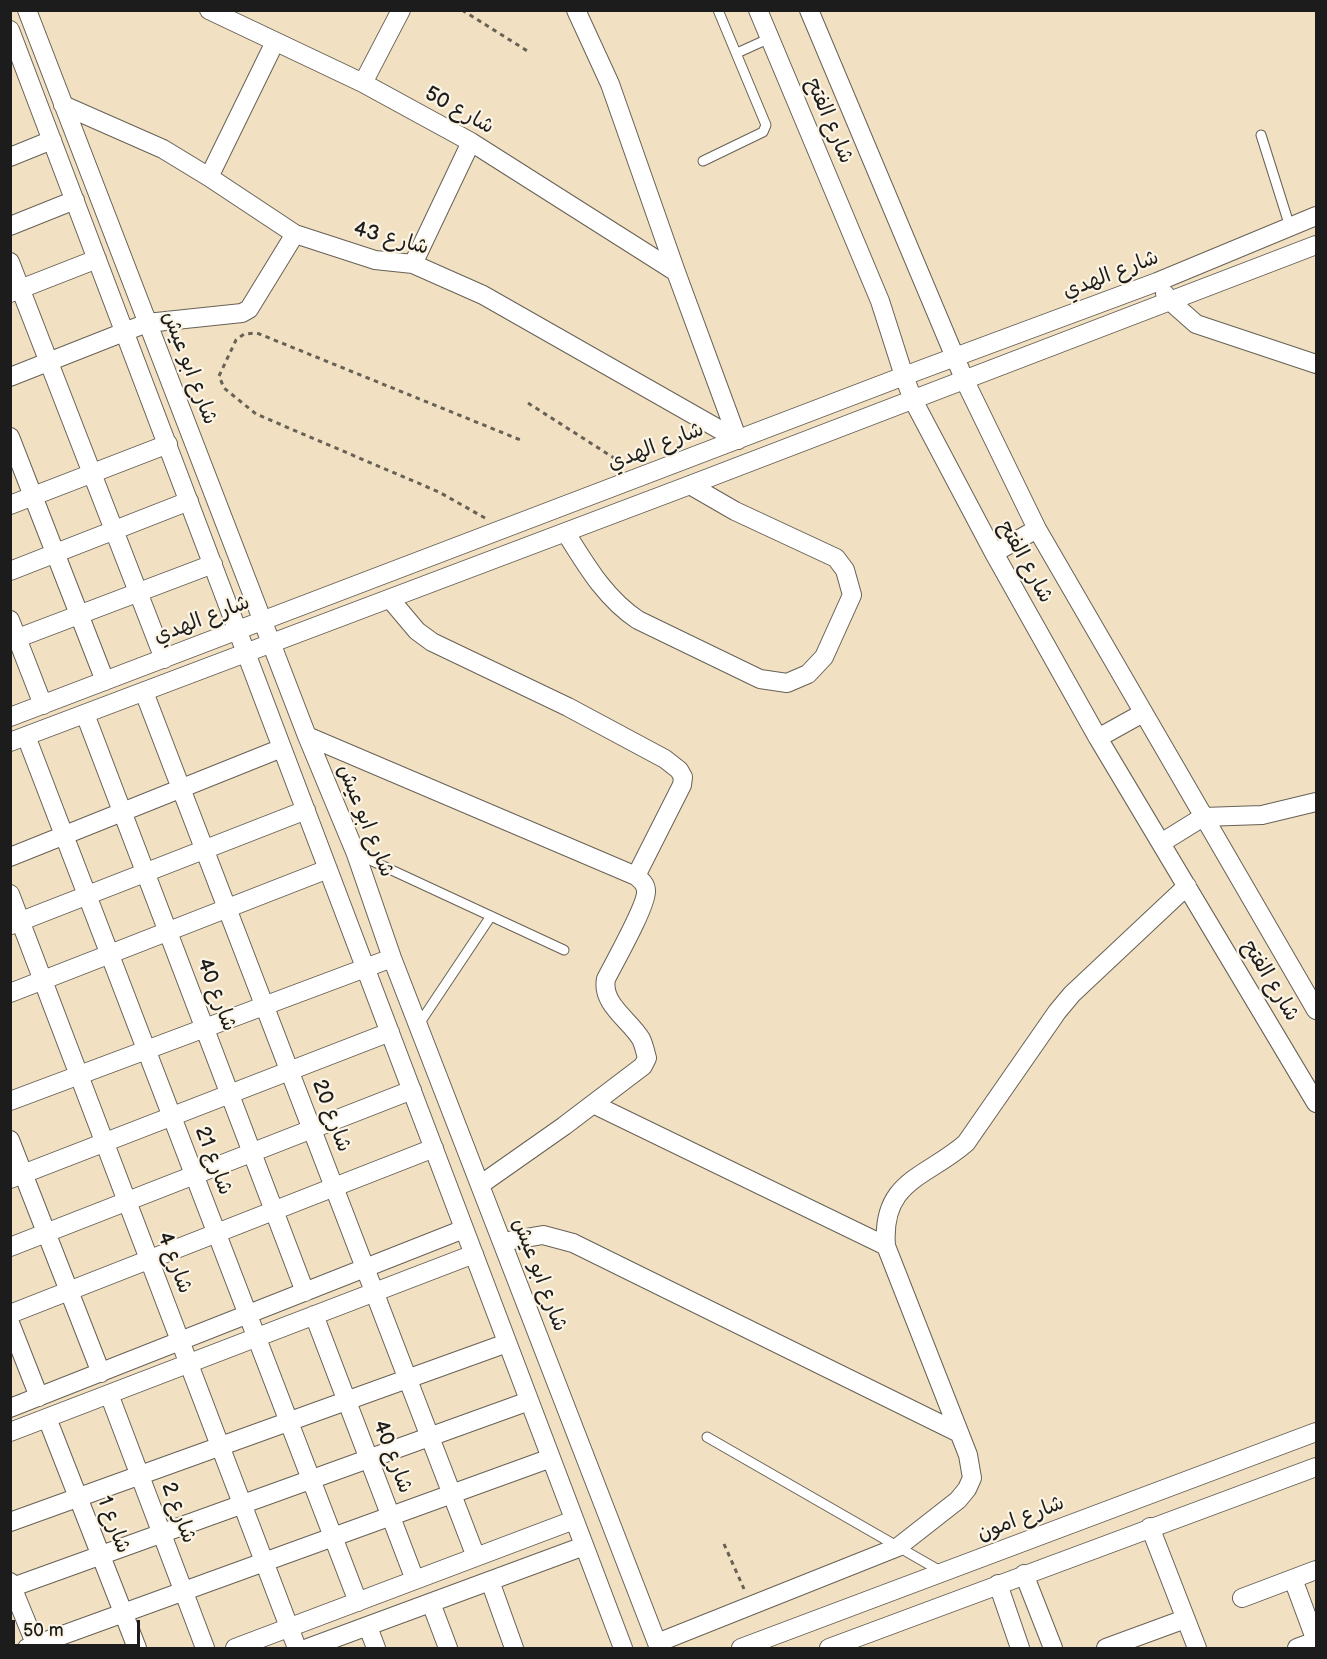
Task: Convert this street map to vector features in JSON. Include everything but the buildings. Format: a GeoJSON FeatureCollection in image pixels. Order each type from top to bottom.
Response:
{"type":"FeatureCollection","features":[{"type":"Feature","properties":{"kind":"street","name":"شارع 50"},"geometry":{"type":"LineString","coordinates":[[209,10],[363,83],[471,142],[676,272]]}},
{"type":"Feature","properties":{"kind":"street"},"geometry":{"type":"LineString","coordinates":[[363,83],[401,10]]}},
{"type":"Feature","properties":{"kind":"street","name":"شارع الفتح"},"geometry":{"type":"LineString","coordinates":[[758,10],[880,301],[903,376],[913,400],[994,553],[1098,738],[1317,1103]]}},
{"type":"Feature","properties":{"kind":"street","name":"شارع الفتح"},"geometry":{"type":"LineString","coordinates":[[809,10],[965,381],[1037,529],[1317,1010]]}},
{"type":"Feature","properties":{"kind":"street"},"geometry":{"type":"LineString","coordinates":[[579,12],[610,84],[738,440]]}},
{"type":"Feature","properties":{"kind":"street"},"geometry":{"type":"LineString","coordinates":[[28,15],[10,28],[623,1648]]}},
{"type":"Feature","properties":{"kind":"street","name":"شارع ابو عيش"},"geometry":{"type":"LineString","coordinates":[[28,15],[307,736],[356,854],[393,958],[658,1646]]}},
{"type":"Feature","properties":{"kind":"street"},"geometry":{"type":"LineString","coordinates":[[209,177],[275,42]]}},
{"type":"Feature","properties":{"kind":"street","name":"شارع 43"},"geometry":{"type":"LineString","coordinates":[[63,105],[163,148],[295,234],[375,260],[413,264],[483,295],[738,440]]}},
{"type":"Feature","properties":{"kind":"street"},"geometry":{"type":"LineString","coordinates":[[10,157],[52,140]]}},
{"type":"Feature","properties":{"kind":"street"},"geometry":{"type":"LineString","coordinates":[[413,264],[471,142]]}},
{"type":"Feature","properties":{"kind":"street"},"geometry":{"type":"LineString","coordinates":[[10,226],[75,200]]}},
{"type":"Feature","properties":{"kind":"street","name":"شارع الهدي"},"geometry":{"type":"LineString","coordinates":[[10,717],[903,376],[1157,282],[1317,216]]}},
{"type":"Feature","properties":{"kind":"street"},"geometry":{"type":"LineString","coordinates":[[10,377],[147,323],[242,313],[249,309],[295,234]]}},
{"type":"Feature","properties":{"kind":"street"},"geometry":{"type":"LineString","coordinates":[[18,739],[566,533],[1317,245]]}},
{"type":"Feature","properties":{"kind":"street"},"geometry":{"type":"LineString","coordinates":[[16,291],[97,258]]}},
{"type":"Feature","properties":{"kind":"street"},"geometry":{"type":"LineString","coordinates":[[10,262],[16,291],[49,362],[164,659]]}},
{"type":"Feature","properties":{"kind":"street"},"geometry":{"type":"LineString","coordinates":[[1157,282],[1170,301],[1196,324],[1317,364]]}},
{"type":"Feature","properties":{"kind":"street"},"geometry":{"type":"LineString","coordinates":[[10,437],[105,681]]}},
{"type":"Feature","properties":{"kind":"street"},"geometry":{"type":"LineString","coordinates":[[10,505],[168,444]]}},
{"type":"Feature","properties":{"kind":"street"},"geometry":{"type":"LineString","coordinates":[[566,533],[597,582],[621,609],[638,620],[760,679],[787,683],[808,674],[824,657],[852,595],[845,570],[836,558],[735,511],[690,485]]}},
{"type":"Feature","properties":{"kind":"street"},"geometry":{"type":"LineString","coordinates":[[10,571],[189,501]]}},
{"type":"Feature","properties":{"kind":"street"},"geometry":{"type":"LineString","coordinates":[[994,553],[1037,529]]}},
{"type":"Feature","properties":{"kind":"street"},"geometry":{"type":"LineString","coordinates":[[14,640],[213,564]]}},
{"type":"Feature","properties":{"kind":"street"},"geometry":{"type":"LineString","coordinates":[[390,599],[417,631],[432,642],[568,706],[664,759],[679,770],[683,777],[682,785],[636,876]]}},
{"type":"Feature","properties":{"kind":"street"},"geometry":{"type":"LineString","coordinates":[[10,620],[14,640],[43,705]]}},
{"type":"Feature","properties":{"kind":"street","name":"شارع 20"},"geometry":{"type":"LineString","coordinates":[[144,692],[476,1557]]}},
{"type":"Feature","properties":{"kind":"street"},"geometry":{"type":"LineString","coordinates":[[1098,738],[1143,713]]}},
{"type":"Feature","properties":{"kind":"street","name":"شارع 40"},"geometry":{"type":"LineString","coordinates":[[85,714],[305,1292]]}},
{"type":"Feature","properties":{"kind":"street"},"geometry":{"type":"LineString","coordinates":[[307,736],[636,876],[646,889],[644,903],[604,986],[609,1000],[640,1038],[647,1058],[643,1066],[480,1185]]}},
{"type":"Feature","properties":{"kind":"street","name":"شارع 21"},"geometry":{"type":"LineString","coordinates":[[18,739],[64,836],[358,1602]]}},
{"type":"Feature","properties":{"kind":"street"},"geometry":{"type":"LineString","coordinates":[[10,857],[282,748]]}},
{"type":"Feature","properties":{"kind":"street"},"geometry":{"type":"LineString","coordinates":[[1161,843],[1203,817],[1262,815],[1317,801]]}},
{"type":"Feature","properties":{"kind":"street"},"geometry":{"type":"LineString","coordinates":[[16,923],[306,810]]}},
{"type":"Feature","properties":{"kind":"street"},"geometry":{"type":"LineString","coordinates":[[10,993],[328,869]]}},
{"type":"Feature","properties":{"kind":"street"},"geometry":{"type":"LineString","coordinates":[[658,1646],[751,1605],[898,1547],[958,1500],[967,1489],[972,1478],[971,1467],[886,1245],[885,1228],[889,1209],[908,1181],[952,1156],[966,1143],[1072,994],[1187,886]]}},
{"type":"Feature","properties":{"kind":"street","name":"شارع 4"},"geometry":{"type":"LineString","coordinates":[[10,894],[16,923],[43,981],[297,1648]]}},
{"type":"Feature","properties":{"kind":"street"},"geometry":{"type":"LineString","coordinates":[[10,1101],[393,958]]}},
{"type":"Feature","properties":{"kind":"street"},"geometry":{"type":"LineString","coordinates":[[17,1177],[390,1032]]}},
{"type":"Feature","properties":{"kind":"street"},"geometry":{"type":"LineString","coordinates":[[10,1247],[412,1090]]}},
{"type":"Feature","properties":{"kind":"street"},"geometry":{"type":"LineString","coordinates":[[593,1104],[886,1245]]}},
{"type":"Feature","properties":{"kind":"street"},"geometry":{"type":"LineString","coordinates":[[10,1140],[17,1177],[46,1233],[101,1373]]}},
{"type":"Feature","properties":{"kind":"street"},"geometry":{"type":"LineString","coordinates":[[10,1314],[434,1148]]}},
{"type":"Feature","properties":{"kind":"street"},"geometry":{"type":"LineString","coordinates":[[10,1408],[365,1268],[463,1226],[490,1211]]}},
{"type":"Feature","properties":{"kind":"street"},"geometry":{"type":"LineString","coordinates":[[502,1242],[543,1235],[573,1243],[959,1433]]}},
{"type":"Feature","properties":{"kind":"street"},"geometry":{"type":"LineString","coordinates":[[10,1432],[474,1254]]}},
{"type":"Feature","properties":{"kind":"street","name":"شارع 40"},"geometry":{"type":"LineString","coordinates":[[314,1315],[415,1580]]}},
{"type":"Feature","properties":{"kind":"street"},"geometry":{"type":"LineString","coordinates":[[10,1323],[39,1397]]}},
{"type":"Feature","properties":{"kind":"street"},"geometry":{"type":"LineString","coordinates":[[10,1522],[507,1343]]}},
{"type":"Feature","properties":{"kind":"street","name":"شارع 2"},"geometry":{"type":"LineString","coordinates":[[109,1394],[205,1648]]}},
{"type":"Feature","properties":{"kind":"street"},"geometry":{"type":"LineString","coordinates":[[529,1401],[101,1556],[11,1586],[33,1647],[551,1458]]}},
{"type":"Feature","properties":{"kind":"street","name":"شارع 1"},"geometry":{"type":"LineString","coordinates":[[47,1418],[136,1648]]}},
{"type":"Feature","properties":{"kind":"street","name":"شارع امون"},"geometry":{"type":"LineString","coordinates":[[741,1648],[1317,1432]]}},
{"type":"Feature","properties":{"kind":"street"},"geometry":{"type":"LineString","coordinates":[[829,1648],[849,1645],[1024,1574],[1317,1467]]}},
{"type":"Feature","properties":{"kind":"street"},"geometry":{"type":"LineString","coordinates":[[235,1648],[574,1520]]}},
{"type":"Feature","properties":{"kind":"street"},"geometry":{"type":"LineString","coordinates":[[1150,1527],[1197,1648]]}},
{"type":"Feature","properties":{"kind":"street"},"geometry":{"type":"LineString","coordinates":[[308,1648],[584,1546]]}},
{"type":"Feature","properties":{"kind":"street"},"geometry":{"type":"LineString","coordinates":[[1242,1598],[1317,1570]]}},
{"type":"Feature","properties":{"kind":"street"},"geometry":{"type":"LineString","coordinates":[[1024,1574],[1053,1648]]}},
{"type":"Feature","properties":{"kind":"street"},"geometry":{"type":"LineString","coordinates":[[1293,1579],[1317,1641],[1297,1648]]}},
{"type":"Feature","properties":{"kind":"street"},"geometry":{"type":"LineString","coordinates":[[490,1581],[514,1648]]}},
{"type":"Feature","properties":{"kind":"street"},"geometry":{"type":"LineString","coordinates":[[998,1584],[1020,1648]]}},
{"type":"Feature","properties":{"kind":"street"},"geometry":{"type":"LineString","coordinates":[[432,1603],[448,1648]]}},
{"type":"Feature","properties":{"kind":"street"},"geometry":{"type":"LineString","coordinates":[[837,1612],[849,1645]]}},
{"type":"Feature","properties":{"kind":"street"},"geometry":{"type":"LineString","coordinates":[[1106,1648],[1185,1619]]}},
{"type":"Feature","properties":{"kind":"street"},"geometry":{"type":"LineString","coordinates":[[368,1627],[376,1648]]}},
{"type":"Feature","properties":{"kind":"lane"},"geometry":{"type":"LineString","coordinates":[[703,160],[765,129],[765,120],[718,10]]}},
{"type":"Feature","properties":{"kind":"lane"},"geometry":{"type":"LineString","coordinates":[[737,52],[770,38]]}},
{"type":"Feature","properties":{"kind":"lane"},"geometry":{"type":"LineString","coordinates":[[1261,135],[1290,226]]}},
{"type":"Feature","properties":{"kind":"lane"},"geometry":{"type":"LineString","coordinates":[[356,854],[564,950]]}},
{"type":"Feature","properties":{"kind":"lane"},"geometry":{"type":"LineString","coordinates":[[419,1024],[491,916]]}},
{"type":"Feature","properties":{"kind":"lane"},"geometry":{"type":"LineString","coordinates":[[707,1437],[943,1572]]}},
{"type":"Feature","properties":{"kind":"path"},"geometry":{"type":"LineString","coordinates":[[462,10],[529,52]]}},
{"type":"Feature","properties":{"kind":"path"},"geometry":{"type":"LineString","coordinates":[[505,528],[438,492],[256,414],[224,388],[219,376],[236,340],[244,334],[257,333],[523,441]]}},
{"type":"Feature","properties":{"kind":"path"},"geometry":{"type":"LineString","coordinates":[[528,403],[642,476]]}},
{"type":"Feature","properties":{"kind":"path"},"geometry":{"type":"LineString","coordinates":[[724,1544],[751,1605]]}}]}
